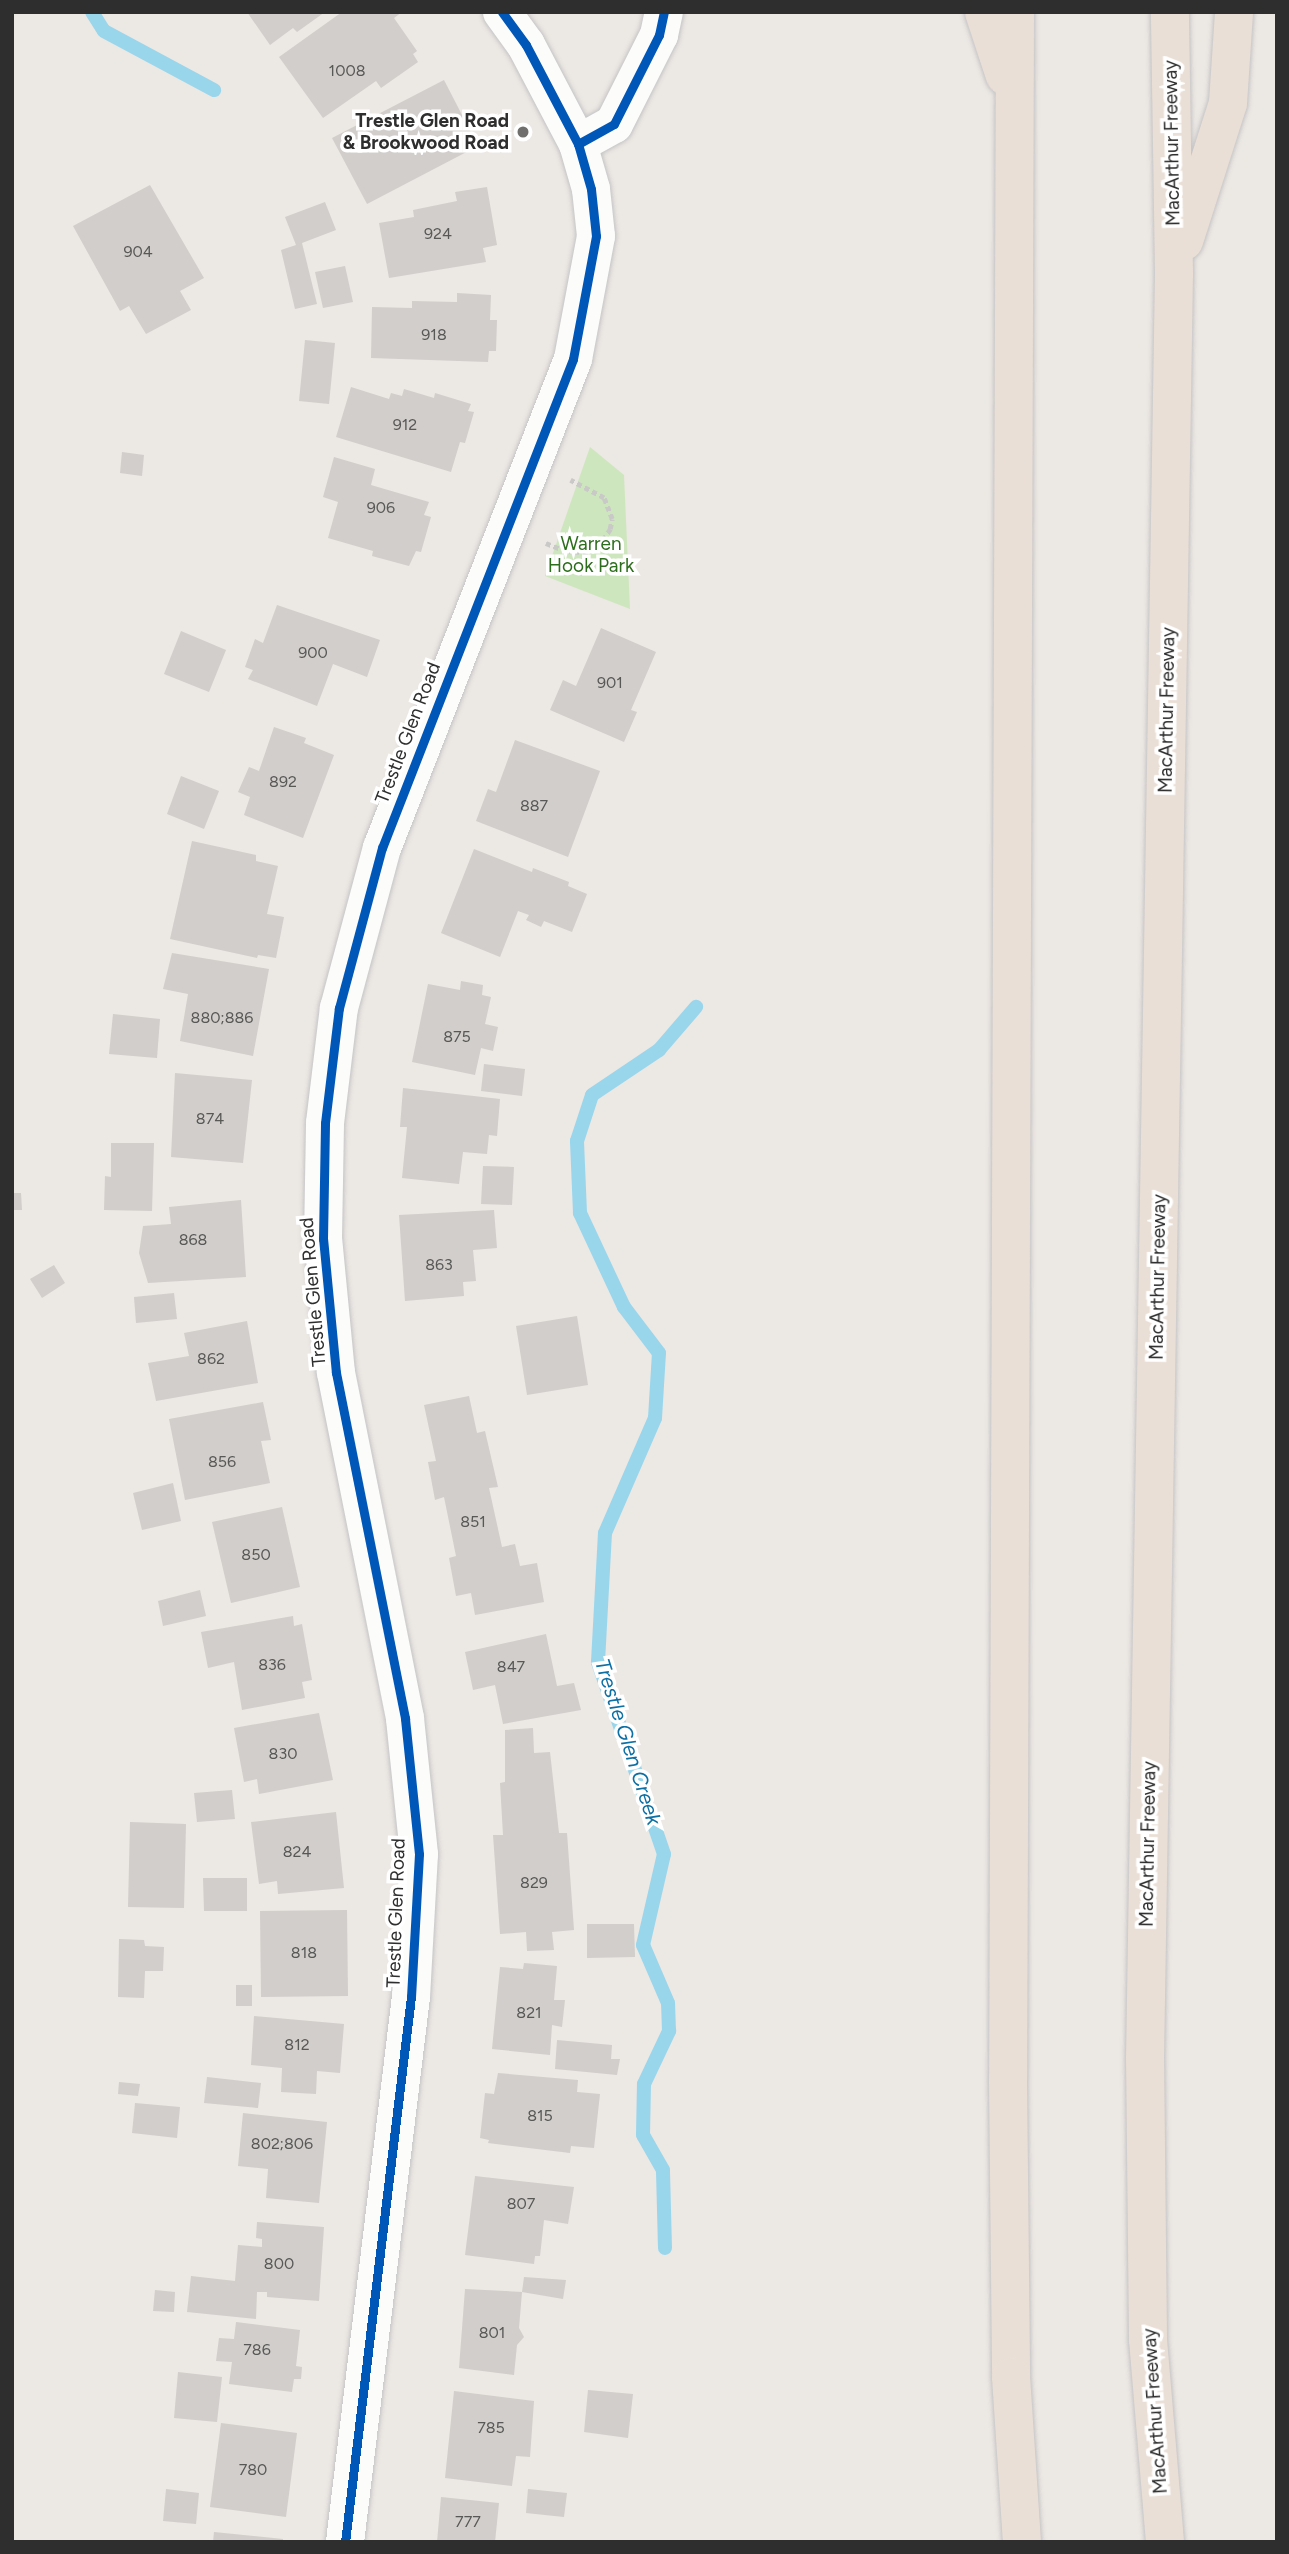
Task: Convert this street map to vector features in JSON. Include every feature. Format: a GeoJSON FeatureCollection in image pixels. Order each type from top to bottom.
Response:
{"type":"FeatureCollection","features":[{"type":"Feature","properties":{"kind":"highway"},"geometry":{"type":"LineString","coordinates":[[984,12],[1015,104]]}},
{"type":"Feature","properties":{"kind":"highway"},"geometry":{"type":"LineString","coordinates":[[1015,12],[1008,2079],[1011,2377],[1022,2542]]}},
{"type":"Feature","properties":{"kind":"highway","name":"MacArthur Freeway"},"geometry":{"type":"LineString","coordinates":[[1165,2542],[1148,2339],[1145,2060],[1174,273],[1170,12]]}},
{"type":"Feature","properties":{"kind":"highway"},"geometry":{"type":"LineString","coordinates":[[1174,273],[1228,103],[1234,12]]}},
{"type":"Feature","properties":{"kind":"street","name":"Trestle Glen Road"},"geometry":{"type":"LineString","coordinates":[[345,2542],[411,1997],[419,1854],[405,1717],[336,1373],[323,1239],[325,1123],[339,1008],[382,848],[573,359],[596,236],[590,188],[578,144],[526,45],[502,12]]}},
{"type":"Feature","properties":{"kind":"street"},"geometry":{"type":"LineString","coordinates":[[578,144],[614,124],[659,34],[664,12]]}},
{"type":"Feature","properties":{"kind":"path"},"geometry":{"type":"LineString","coordinates":[[506,527],[577,553],[598,547],[610,529],[610,507],[596,491],[533,465]]}},
{"type":"Feature","properties":{"kind":"green space","name":"Warren Hook Park"},"geometry":{"type":"Polygon","coordinates":[[[590,447],[624,475],[630,609],[545,576],[590,447]]]}},
{"type":"Feature","properties":{"kind":"building"},"geometry":{"type":"Polygon","coordinates":[[[247,12],[325,12],[297,32],[293,28],[270,45],[247,12]]]}},
{"type":"Feature","properties":{"kind":"building"},"geometry":{"type":"Polygon","coordinates":[[[342,12],[402,12],[394,18],[417,51],[413,54],[418,62],[381,88],[376,81],[323,118],[279,57],[342,12]]]}},
{"type":"Feature","properties":{"kind":"building"},"geometry":{"type":"Polygon","coordinates":[[[444,80],[478,146],[367,204],[332,138],[444,80]]]}},
{"type":"Feature","properties":{"kind":"building"},"geometry":{"type":"Polygon","coordinates":[[[150,185],[204,278],[180,291],[191,310],[146,334],[129,306],[120,311],[73,226],[150,185]]]}},
{"type":"Feature","properties":{"kind":"building"},"geometry":{"type":"Polygon","coordinates":[[[487,187],[497,245],[483,248],[486,262],[389,278],[379,223],[414,217],[413,210],[457,201],[455,192],[487,187]]]}},
{"type":"Feature","properties":{"kind":"building"},"geometry":{"type":"Polygon","coordinates":[[[325,202],[336,230],[302,243],[317,304],[295,309],[281,250],[296,245],[285,217],[325,202]]]}},
{"type":"Feature","properties":{"kind":"building"},"geometry":{"type":"Polygon","coordinates":[[[345,266],[353,302],[323,308],[315,272],[345,266]]]}},
{"type":"Feature","properties":{"kind":"building"},"geometry":{"type":"Polygon","coordinates":[[[457,293],[491,295],[490,320],[497,320],[496,351],[489,351],[488,362],[371,358],[372,307],[412,308],[412,301],[457,302],[457,293]]]}},
{"type":"Feature","properties":{"kind":"building"},"geometry":{"type":"Polygon","coordinates":[[[305,340],[335,343],[329,404],[299,401],[305,340]]]}},
{"type":"Feature","properties":{"kind":"building"},"geometry":{"type":"Polygon","coordinates":[[[351,387],[389,399],[391,393],[402,396],[404,389],[434,398],[435,393],[471,404],[468,411],[474,412],[465,443],[460,442],[451,472],[336,437],[351,387]]]}},
{"type":"Feature","properties":{"kind":"building"},"geometry":{"type":"Polygon","coordinates":[[[122,452],[144,455],[142,476],[120,473],[122,452]]]}},
{"type":"Feature","properties":{"kind":"building"},"geometry":{"type":"Polygon","coordinates":[[[334,457],[375,469],[371,485],[429,502],[424,515],[431,517],[421,552],[416,551],[409,566],[372,556],[373,551],[328,538],[338,502],[323,497],[334,457]]]}},
{"type":"Feature","properties":{"kind":"building"},"geometry":{"type":"Polygon","coordinates":[[[277,605],[380,640],[367,677],[333,664],[317,706],[248,679],[253,670],[245,667],[255,639],[263,643],[277,605]]]}},
{"type":"Feature","properties":{"kind":"building"},"geometry":{"type":"Polygon","coordinates":[[[601,628],[656,652],[631,710],[637,712],[624,742],[550,710],[563,680],[576,686],[601,628]]]}},
{"type":"Feature","properties":{"kind":"building"},"geometry":{"type":"Polygon","coordinates":[[[181,631],[226,650],[209,692],[164,674],[181,631]]]}},
{"type":"Feature","properties":{"kind":"building"},"geometry":{"type":"Polygon","coordinates":[[[274,727],[306,738],[304,743],[334,755],[303,838],[244,815],[250,797],[238,792],[249,767],[259,771],[274,727]]]}},
{"type":"Feature","properties":{"kind":"building"},"geometry":{"type":"Polygon","coordinates":[[[515,740],[600,771],[568,857],[476,821],[488,789],[496,792],[515,740]]]}},
{"type":"Feature","properties":{"kind":"building"},"geometry":{"type":"Polygon","coordinates":[[[181,776],[219,791],[204,829],[167,814],[181,776]]]}},
{"type":"Feature","properties":{"kind":"building"},"geometry":{"type":"Polygon","coordinates":[[[192,841],[256,855],[256,861],[278,866],[267,914],[284,917],[276,958],[258,955],[257,958],[170,939],[192,841]]]}},
{"type":"Feature","properties":{"kind":"building"},"geometry":{"type":"Polygon","coordinates":[[[474,849],[532,872],[533,868],[569,882],[568,886],[587,894],[572,932],[544,921],[541,927],[526,920],[529,915],[518,911],[500,957],[441,933],[474,849]]]}},
{"type":"Feature","properties":{"kind":"building"},"geometry":{"type":"Polygon","coordinates":[[[172,953],[269,969],[253,1056],[180,1041],[188,994],[163,989],[172,953]]]}},
{"type":"Feature","properties":{"kind":"building"},"geometry":{"type":"Polygon","coordinates":[[[461,981],[483,985],[482,995],[491,997],[485,1024],[498,1027],[493,1051],[481,1048],[475,1075],[412,1062],[428,984],[460,990],[461,981]]]}},
{"type":"Feature","properties":{"kind":"building"},"geometry":{"type":"Polygon","coordinates":[[[113,1014],[160,1019],[157,1058],[109,1054],[113,1014]]]}},
{"type":"Feature","properties":{"kind":"building"},"geometry":{"type":"Polygon","coordinates":[[[484,1064],[525,1069],[522,1096],[481,1091],[484,1064]]]}},
{"type":"Feature","properties":{"kind":"building"},"geometry":{"type":"Polygon","coordinates":[[[175,1073],[252,1080],[243,1163],[171,1157],[175,1073]]]}},
{"type":"Feature","properties":{"kind":"building"},"geometry":{"type":"Polygon","coordinates":[[[403,1088],[500,1099],[497,1136],[489,1135],[487,1154],[463,1152],[459,1184],[402,1178],[407,1127],[400,1127],[403,1088]]]}},
{"type":"Feature","properties":{"kind":"building"},"geometry":{"type":"Polygon","coordinates":[[[111,1143],[154,1143],[152,1211],[104,1210],[105,1176],[111,1177],[111,1143]]]}},
{"type":"Feature","properties":{"kind":"building"},"geometry":{"type":"Polygon","coordinates":[[[483,1166],[514,1167],[512,1205],[481,1204],[483,1166]]]}},
{"type":"Feature","properties":{"kind":"building"},"geometry":{"type":"Polygon","coordinates":[[[12,1193],[21,1193],[22,1210],[12,1210],[12,1193]]]}},
{"type":"Feature","properties":{"kind":"building"},"geometry":{"type":"Polygon","coordinates":[[[241,1200],[246,1277],[148,1283],[139,1253],[143,1226],[171,1224],[169,1207],[241,1200]]]}},
{"type":"Feature","properties":{"kind":"building"},"geometry":{"type":"Polygon","coordinates":[[[494,1210],[497,1248],[473,1250],[476,1281],[463,1282],[464,1296],[405,1301],[399,1215],[494,1210]]]}},
{"type":"Feature","properties":{"kind":"building"},"geometry":{"type":"Polygon","coordinates":[[[54,1265],[65,1283],[42,1298],[30,1279],[54,1265]]]}},
{"type":"Feature","properties":{"kind":"building"},"geometry":{"type":"Polygon","coordinates":[[[174,1293],[177,1319],[136,1323],[134,1297],[174,1293]]]}},
{"type":"Feature","properties":{"kind":"building"},"geometry":{"type":"Polygon","coordinates":[[[577,1316],[588,1385],[527,1395],[516,1326],[577,1316]]]}},
{"type":"Feature","properties":{"kind":"building"},"geometry":{"type":"Polygon","coordinates":[[[247,1321],[258,1383],[156,1401],[148,1363],[189,1356],[184,1333],[247,1321]]]}},
{"type":"Feature","properties":{"kind":"building"},"geometry":{"type":"Polygon","coordinates":[[[469,1396],[477,1433],[485,1431],[498,1487],[489,1488],[502,1547],[515,1544],[520,1566],[537,1563],[544,1602],[475,1615],[471,1593],[456,1596],[449,1558],[456,1556],[444,1497],[435,1500],[428,1462],[436,1461],[424,1405],[469,1396]]]}},
{"type":"Feature","properties":{"kind":"building"},"geometry":{"type":"Polygon","coordinates":[[[263,1402],[271,1440],[261,1441],[270,1483],[185,1500],[169,1419],[263,1402]]]}},
{"type":"Feature","properties":{"kind":"building"},"geometry":{"type":"Polygon","coordinates":[[[173,1483],[181,1521],[142,1530],[133,1493],[173,1483]]]}},
{"type":"Feature","properties":{"kind":"building"},"geometry":{"type":"Polygon","coordinates":[[[282,1507],[300,1587],[231,1603],[212,1522],[282,1507]]]}},
{"type":"Feature","properties":{"kind":"building"},"geometry":{"type":"Polygon","coordinates":[[[200,1590],[206,1616],[163,1626],[158,1601],[200,1590]]]}},
{"type":"Feature","properties":{"kind":"building"},"geometry":{"type":"Polygon","coordinates":[[[293,1616],[294,1626],[302,1624],[312,1680],[302,1682],[305,1698],[242,1710],[234,1662],[208,1668],[201,1632],[293,1616]]]}},
{"type":"Feature","properties":{"kind":"building"},"geometry":{"type":"Polygon","coordinates":[[[546,1634],[557,1686],[574,1683],[581,1710],[503,1724],[495,1685],[473,1690],[465,1652],[546,1634]]]}},
{"type":"Feature","properties":{"kind":"building"},"geometry":{"type":"Polygon","coordinates":[[[319,1713],[333,1780],[259,1794],[257,1779],[244,1782],[234,1728],[319,1713]]]}},
{"type":"Feature","properties":{"kind":"building"},"geometry":{"type":"Polygon","coordinates":[[[533,1728],[534,1753],[550,1752],[559,1833],[567,1833],[574,1930],[552,1932],[554,1950],[527,1951],[526,1932],[500,1934],[493,1835],[503,1835],[500,1783],[505,1782],[505,1730],[533,1728]]]}},
{"type":"Feature","properties":{"kind":"building"},"geometry":{"type":"Polygon","coordinates":[[[232,1790],[235,1819],[197,1822],[194,1793],[232,1790]]]}},
{"type":"Feature","properties":{"kind":"building"},"geometry":{"type":"Polygon","coordinates":[[[336,1812],[344,1888],[278,1894],[277,1881],[259,1884],[251,1822],[336,1812]]]}},
{"type":"Feature","properties":{"kind":"building"},"geometry":{"type":"Polygon","coordinates":[[[130,1822],[186,1824],[184,1908],[128,1907],[130,1822]]]}},
{"type":"Feature","properties":{"kind":"building"},"geometry":{"type":"Polygon","coordinates":[[[203,1878],[247,1878],[247,1911],[204,1911],[203,1878]]]}},
{"type":"Feature","properties":{"kind":"building"},"geometry":{"type":"Polygon","coordinates":[[[347,1910],[348,1996],[261,1997],[260,1911],[347,1910]]]}},
{"type":"Feature","properties":{"kind":"building"},"geometry":{"type":"Polygon","coordinates":[[[587,1924],[634,1924],[635,1957],[587,1958],[587,1924]]]}},
{"type":"Feature","properties":{"kind":"building"},"geometry":{"type":"Polygon","coordinates":[[[119,1939],[144,1940],[145,1946],[164,1947],[163,1971],[145,1971],[144,1998],[118,1997],[119,1939]]]}},
{"type":"Feature","properties":{"kind":"building"},"geometry":{"type":"Polygon","coordinates":[[[524,1963],[557,1966],[554,2000],[565,2000],[562,2027],[552,2025],[550,2055],[492,2049],[500,1967],[523,1969],[524,1963]]]}},
{"type":"Feature","properties":{"kind":"building"},"geometry":{"type":"Polygon","coordinates":[[[236,1985],[252,1985],[252,2006],[236,2006],[236,1985]]]}},
{"type":"Feature","properties":{"kind":"building"},"geometry":{"type":"Polygon","coordinates":[[[254,2016],[344,2024],[340,2073],[317,2071],[316,2094],[281,2092],[282,2068],[251,2065],[254,2016]]]}},
{"type":"Feature","properties":{"kind":"building"},"geometry":{"type":"Polygon","coordinates":[[[557,2040],[612,2045],[611,2059],[620,2059],[617,2075],[555,2069],[557,2040]]]}},
{"type":"Feature","properties":{"kind":"building"},"geometry":{"type":"Polygon","coordinates":[[[498,2073],[578,2080],[577,2092],[600,2094],[594,2148],[571,2146],[570,2153],[488,2143],[489,2140],[480,2138],[485,2093],[494,2094],[498,2073]]]}},
{"type":"Feature","properties":{"kind":"building"},"geometry":{"type":"Polygon","coordinates":[[[207,2077],[261,2083],[258,2108],[204,2103],[207,2077]]]}},
{"type":"Feature","properties":{"kind":"building"},"geometry":{"type":"Polygon","coordinates":[[[119,2082],[140,2084],[138,2096],[118,2094],[119,2082]]]}},
{"type":"Feature","properties":{"kind":"building"},"geometry":{"type":"Polygon","coordinates":[[[135,2103],[180,2107],[177,2138],[132,2133],[135,2103]]]}},
{"type":"Feature","properties":{"kind":"building"},"geometry":{"type":"Polygon","coordinates":[[[243,2113],[327,2122],[319,2203],[266,2198],[268,2169],[238,2166],[243,2113]]]}},
{"type":"Feature","properties":{"kind":"building"},"geometry":{"type":"Polygon","coordinates":[[[475,2176],[574,2187],[568,2224],[544,2220],[540,2256],[535,2256],[534,2264],[465,2255],[475,2176]]]}},
{"type":"Feature","properties":{"kind":"building"},"geometry":{"type":"Polygon","coordinates":[[[257,2222],[324,2227],[319,2301],[267,2297],[267,2292],[257,2292],[256,2319],[187,2312],[191,2276],[235,2281],[238,2245],[262,2247],[262,2239],[256,2238],[257,2222]]]}},
{"type":"Feature","properties":{"kind":"building"},"geometry":{"type":"Polygon","coordinates":[[[524,2277],[566,2280],[563,2299],[522,2292],[524,2277]]]}},
{"type":"Feature","properties":{"kind":"building"},"geometry":{"type":"Polygon","coordinates":[[[465,2289],[522,2292],[519,2328],[524,2337],[517,2345],[514,2375],[459,2368],[465,2289]]]}},
{"type":"Feature","properties":{"kind":"building"},"geometry":{"type":"Polygon","coordinates":[[[155,2290],[175,2292],[174,2312],[153,2311],[155,2290]]]}},
{"type":"Feature","properties":{"kind":"building"},"geometry":{"type":"Polygon","coordinates":[[[236,2322],[300,2330],[296,2366],[302,2367],[301,2379],[294,2379],[292,2392],[229,2384],[232,2362],[216,2361],[219,2338],[234,2339],[236,2322]]]}},
{"type":"Feature","properties":{"kind":"building"},"geometry":{"type":"Polygon","coordinates":[[[178,2372],[222,2377],[217,2422],[174,2418],[178,2372]]]}},
{"type":"Feature","properties":{"kind":"building"},"geometry":{"type":"Polygon","coordinates":[[[588,2390],[633,2394],[628,2438],[584,2432],[588,2390]]]}},
{"type":"Feature","properties":{"kind":"building"},"geometry":{"type":"Polygon","coordinates":[[[454,2391],[534,2401],[530,2457],[516,2456],[512,2486],[445,2478],[454,2391]]]}},
{"type":"Feature","properties":{"kind":"building"},"geometry":{"type":"Polygon","coordinates":[[[221,2423],[297,2433],[286,2517],[210,2507],[221,2423]]]}},
{"type":"Feature","properties":{"kind":"building"},"geometry":{"type":"Polygon","coordinates":[[[166,2489],[199,2493],[196,2524],[163,2521],[166,2489]]]}},
{"type":"Feature","properties":{"kind":"building"},"geometry":{"type":"Polygon","coordinates":[[[528,2489],[567,2493],[564,2517],[526,2513],[528,2489]]]}},
{"type":"Feature","properties":{"kind":"building"},"geometry":{"type":"Polygon","coordinates":[[[441,2497],[499,2503],[495,2542],[437,2542],[441,2497]]]}},
{"type":"Feature","properties":{"kind":"building"},"geometry":{"type":"Polygon","coordinates":[[[214,2532],[283,2539],[283,2542],[213,2542],[214,2532]]]}},
{"type":"Feature","properties":{"kind":"waterway","name":"Trestle Glen Creek"},"geometry":{"type":"LineString","coordinates":[[92,12],[104,31],[214,90]]}},
{"type":"Feature","properties":{"kind":"waterway","name":"Trestle Glen Creek"},"geometry":{"type":"LineString","coordinates":[[665,2248],[663,2170],[643,2135],[644,2084],[669,2031],[668,2003],[643,1945],[664,1854],[598,1662],[605,1533],[655,1418],[659,1353],[624,1307],[580,1213],[577,1141],[592,1095],[659,1050],[696,1007]]}},
{"type":"Feature","properties":{"kind":"cycle path"},"geometry":{"type":"LineString","coordinates":[[345,2542],[411,1997],[419,1854],[405,1718],[336,1373],[323,1239],[325,1123],[339,1008],[382,848],[573,359],[596,236],[591,189],[578,144],[526,45],[502,12]]}},
{"type":"Feature","properties":{"kind":"cycle path"},"geometry":{"type":"LineString","coordinates":[[578,144],[614,124],[659,35],[664,12]]}},
{"type":"Feature","properties":{"kind":"place","name":"Trestle Glen Road & Brookwood Road"},"geometry":{"type":"Point","coordinates":[523,132]}}]}
